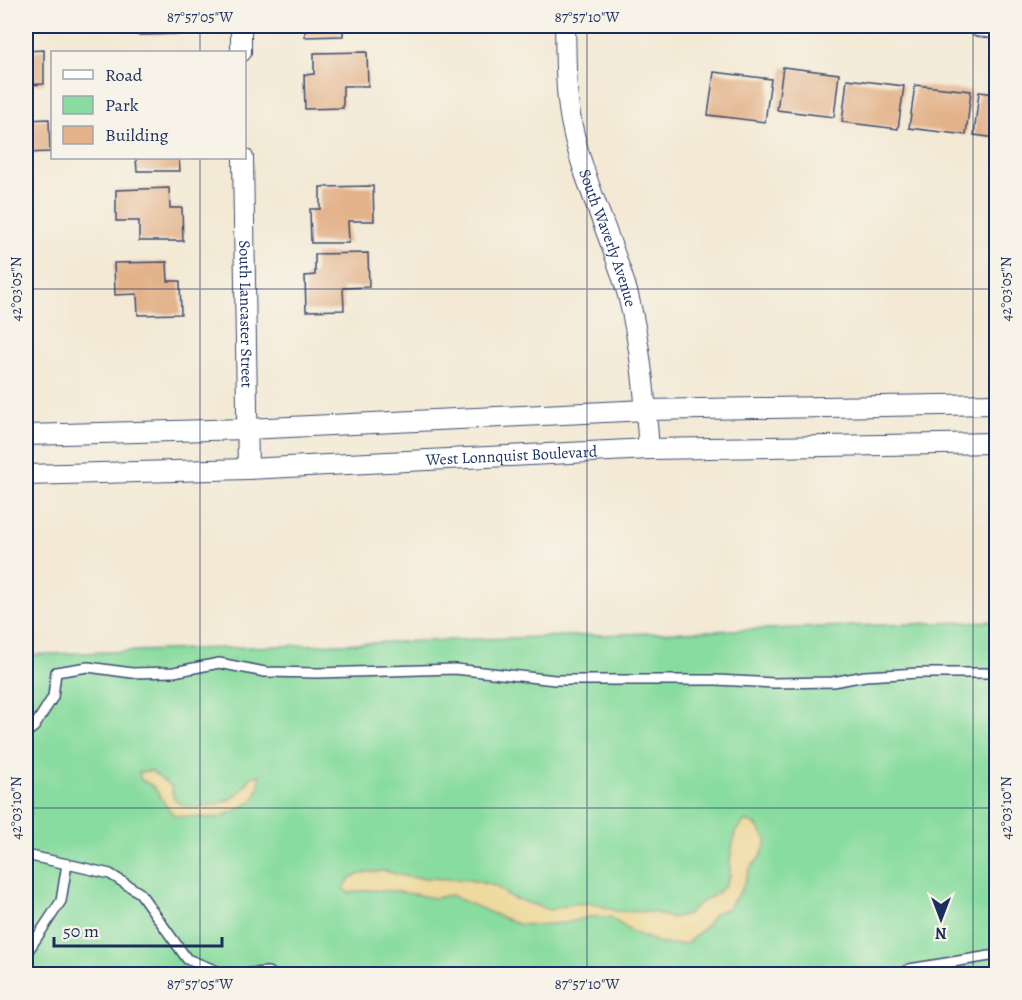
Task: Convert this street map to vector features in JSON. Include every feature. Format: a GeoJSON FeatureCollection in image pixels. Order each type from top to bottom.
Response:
{"type":"FeatureCollection","features":[{"type":"Feature","properties":{"kind":"street"},"geometry":{"type":"LineString","coordinates":[[241,26],[241,51]]}},
{"type":"Feature","properties":{"kind":"street","name":"South Waverly Avenue"},"geometry":{"type":"LineString","coordinates":[[565,26],[566,72],[572,124],[583,166],[615,250],[628,298],[642,362],[649,449]]}},
{"type":"Feature","properties":{"kind":"street"},"geometry":{"type":"LineString","coordinates":[[978,26],[996,28]]}},
{"type":"Feature","properties":{"kind":"street","name":"South Lancaster Street"},"geometry":{"type":"LineString","coordinates":[[243,159],[248,469]]}},
{"type":"Feature","properties":{"kind":"street"},"geometry":{"type":"LineString","coordinates":[[26,435],[246,429],[646,410],[996,404]]}},
{"type":"Feature","properties":{"kind":"street","name":"West Lonnquist Boulevard"},"geometry":{"type":"LineString","coordinates":[[26,475],[248,469],[649,449],[996,443]]}},
{"type":"Feature","properties":{"kind":"lane"},"geometry":{"type":"LineString","coordinates":[[26,733],[34,727],[53,697],[56,672],[87,667],[132,673],[174,672],[219,663],[265,672],[318,673],[455,669],[555,680],[716,680],[774,683],[833,682],[866,676],[920,673],[996,673]]}},
{"type":"Feature","properties":{"kind":"lane"},"geometry":{"type":"LineString","coordinates":[[26,855],[110,874],[140,893],[188,959],[225,975]]}},
{"type":"Feature","properties":{"kind":"lane"},"geometry":{"type":"LineString","coordinates":[[26,954],[60,901],[67,864]]}},
{"type":"Feature","properties":{"kind":"lane"},"geometry":{"type":"LineString","coordinates":[[904,975],[909,969],[996,955]]}},
{"type":"Feature","properties":{"kind":"lane"},"geometry":{"type":"LineString","coordinates":[[237,975],[268,972],[272,975]]}},
{"type":"Feature","properties":{"kind":"green space"},"geometry":{"type":"Polygon","coordinates":[[[996,621],[996,974],[26,974],[26,655],[996,621]]]}},
{"type":"Feature","properties":{"kind":"sand"},"geometry":{"type":"Polygon","coordinates":[[[151,771],[172,787],[173,796],[178,802],[192,807],[210,805],[232,798],[243,789],[251,777],[260,775],[259,787],[254,799],[239,809],[218,818],[175,816],[154,787],[141,780],[139,772],[151,771]]]}},
{"type":"Feature","properties":{"kind":"sand"},"geometry":{"type":"Polygon","coordinates":[[[745,821],[756,825],[767,840],[761,856],[749,870],[742,889],[728,908],[714,914],[707,925],[686,944],[662,944],[632,932],[610,917],[589,917],[566,923],[517,924],[450,895],[435,898],[395,891],[367,890],[350,893],[345,891],[344,887],[351,877],[368,872],[386,871],[407,877],[470,880],[495,886],[510,897],[549,910],[573,904],[592,903],[616,911],[654,912],[670,918],[687,915],[698,904],[725,886],[730,875],[735,832],[745,821]]]}},
{"type":"Feature","properties":{"kind":"building"},"geometry":{"type":"Polygon","coordinates":[[[138,26],[181,26],[182,34],[138,35],[138,26]]]}},
{"type":"Feature","properties":{"kind":"building"},"geometry":{"type":"Polygon","coordinates":[[[305,26],[343,26],[343,36],[305,37],[305,26]]]}},
{"type":"Feature","properties":{"kind":"building"},"geometry":{"type":"Polygon","coordinates":[[[44,50],[44,84],[26,85],[26,51],[44,50]]]}},
{"type":"Feature","properties":{"kind":"building"},"geometry":{"type":"Polygon","coordinates":[[[367,52],[368,86],[343,86],[343,108],[305,109],[304,75],[314,74],[314,53],[367,52]]]}},
{"type":"Feature","properties":{"kind":"building"},"geometry":{"type":"Polygon","coordinates":[[[783,67],[839,74],[834,117],[777,110],[783,67]]]}},
{"type":"Feature","properties":{"kind":"building"},"geometry":{"type":"Polygon","coordinates":[[[714,72],[771,79],[765,122],[708,115],[714,72]]]}},
{"type":"Feature","properties":{"kind":"building"},"geometry":{"type":"Polygon","coordinates":[[[847,79],[904,86],[898,129],[842,122],[847,79]]]}},
{"type":"Feature","properties":{"kind":"building"},"geometry":{"type":"Polygon","coordinates":[[[915,85],[971,91],[966,135],[909,128],[915,85]]]}},
{"type":"Feature","properties":{"kind":"building"},"geometry":{"type":"Polygon","coordinates":[[[979,92],[996,94],[996,138],[974,135],[979,92]]]}},
{"type":"Feature","properties":{"kind":"building"},"geometry":{"type":"Polygon","coordinates":[[[49,119],[50,152],[26,153],[26,120],[49,119]]]}},
{"type":"Feature","properties":{"kind":"building"},"geometry":{"type":"Polygon","coordinates":[[[136,159],[179,159],[180,171],[137,171],[136,159]]]}},
{"type":"Feature","properties":{"kind":"building"},"geometry":{"type":"Polygon","coordinates":[[[373,186],[374,221],[348,221],[349,243],[311,243],[310,209],[320,209],[320,187],[373,186]]]}},
{"type":"Feature","properties":{"kind":"building"},"geometry":{"type":"Polygon","coordinates":[[[169,188],[170,208],[182,208],[183,241],[139,241],[139,221],[116,221],[116,190],[169,188]]]}},
{"type":"Feature","properties":{"kind":"building"},"geometry":{"type":"Polygon","coordinates":[[[368,253],[369,287],[343,288],[344,310],[306,311],[305,276],[315,275],[315,254],[368,253]]]}},
{"type":"Feature","properties":{"kind":"building"},"geometry":{"type":"Polygon","coordinates":[[[167,262],[168,281],[180,281],[181,314],[138,315],[137,294],[115,295],[114,263],[167,262]]]}}]}
